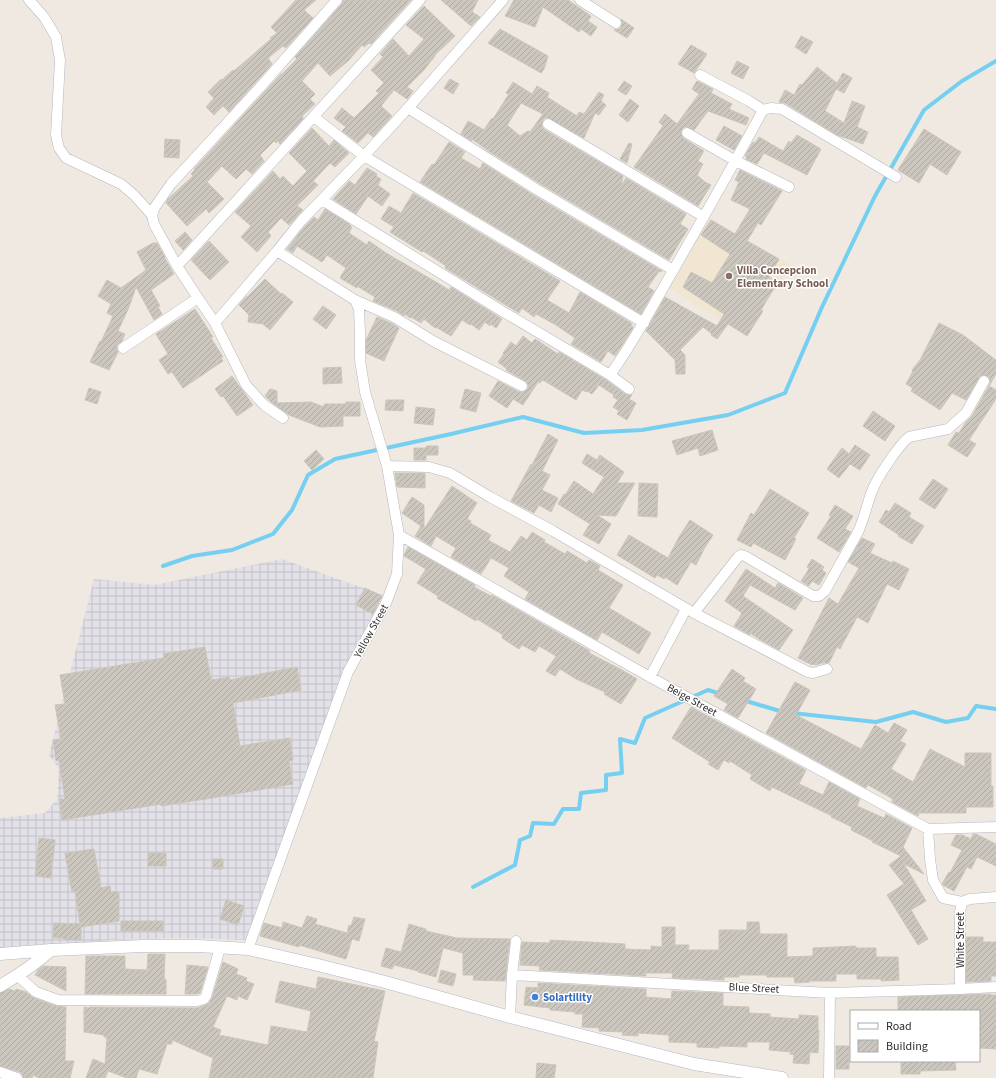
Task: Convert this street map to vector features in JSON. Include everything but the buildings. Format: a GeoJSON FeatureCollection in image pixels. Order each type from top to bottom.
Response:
{"type":"FeatureCollection","features":[{"type":"Feature","properties":{"kind":"street"},"geometry":{"type":"LineString","coordinates":[[29,0],[44,17],[56,37],[60,60],[56,135],[59,148],[66,158],[121,184],[134,195],[152,215],[154,224],[178,266],[215,323],[246,385],[264,405],[283,418]]}},
{"type":"Feature","properties":{"kind":"street"},"geometry":{"type":"LineString","coordinates":[[152,215],[155,207],[170,184],[263,84],[337,0]]}},
{"type":"Feature","properties":{"kind":"street"},"geometry":{"type":"LineString","coordinates":[[178,266],[420,0]]}},
{"type":"Feature","properties":{"kind":"street"},"geometry":{"type":"LineString","coordinates":[[215,323],[278,251],[301,221],[408,108],[503,0]]}},
{"type":"Feature","properties":{"kind":"street"},"geometry":{"type":"LineString","coordinates":[[580,0],[616,23]]}},
{"type":"Feature","properties":{"kind":"street"},"geometry":{"type":"LineString","coordinates":[[700,74],[763,110],[771,108],[782,109],[896,177]]}},
{"type":"Feature","properties":{"kind":"street"},"geometry":{"type":"LineString","coordinates":[[408,108],[536,188],[673,270]]}},
{"type":"Feature","properties":{"kind":"street"},"geometry":{"type":"LineString","coordinates":[[610,375],[644,323],[736,161],[763,110]]}},
{"type":"Feature","properties":{"kind":"street"},"geometry":{"type":"LineString","coordinates":[[314,116],[364,156],[644,323]]}},
{"type":"Feature","properties":{"kind":"street"},"geometry":{"type":"LineString","coordinates":[[548,124],[704,217]]}},
{"type":"Feature","properties":{"kind":"street"},"geometry":{"type":"LineString","coordinates":[[687,133],[736,161],[789,187]]}},
{"type":"Feature","properties":{"kind":"street"},"geometry":{"type":"LineString","coordinates":[[322,200],[490,304],[610,375],[629,389]]}},
{"type":"Feature","properties":{"kind":"street"},"geometry":{"type":"LineString","coordinates":[[278,251],[355,300],[394,316],[433,341],[522,386]]}},
{"type":"Feature","properties":{"kind":"street"},"geometry":{"type":"LineString","coordinates":[[123,348],[198,298]]}},
{"type":"Feature","properties":{"kind":"street","name":"Yellow Street"},"geometry":{"type":"LineString","coordinates":[[248,949],[348,672],[386,603],[397,574],[399,535],[386,464],[365,392],[360,360],[359,309],[355,300]]}},
{"type":"Feature","properties":{"kind":"street"},"geometry":{"type":"LineString","coordinates":[[650,677],[690,611],[741,555],[813,596],[819,596],[826,591],[863,523],[872,489],[904,441],[909,437],[948,429],[966,413],[984,381]]}},
{"type":"Feature","properties":{"kind":"street"},"geometry":{"type":"LineString","coordinates":[[386,464],[429,467],[450,473],[690,611],[808,672],[813,673],[827,669]]}},
{"type":"Feature","properties":{"kind":"street","name":"Beige Street"},"geometry":{"type":"LineString","coordinates":[[399,535],[650,677],[928,829]]}},
{"type":"Feature","properties":{"kind":"street"},"geometry":{"type":"LineString","coordinates":[[962,902],[943,898],[933,880],[928,829],[996,827]]}},
{"type":"Feature","properties":{"kind":"street","name":"White Street"},"geometry":{"type":"LineString","coordinates":[[960,989],[960,912],[962,902],[970,899],[996,897]]}},
{"type":"Feature","properties":{"kind":"street"},"geometry":{"type":"LineString","coordinates":[[510,1017],[512,975],[516,941]]}},
{"type":"Feature","properties":{"kind":"street"},"geometry":{"type":"LineString","coordinates":[[0,954],[143,946],[198,946],[248,949],[386,982],[510,1017],[694,1064],[782,1078]]}},
{"type":"Feature","properties":{"kind":"street"},"geometry":{"type":"LineString","coordinates":[[18,976],[36,992],[58,1000],[197,1001],[204,999],[206,996],[220,948]]}},
{"type":"Feature","properties":{"kind":"street"},"geometry":{"type":"LineString","coordinates":[[0,986],[18,976],[51,950]]}},
{"type":"Feature","properties":{"kind":"street","name":"Blue Street"},"geometry":{"type":"LineString","coordinates":[[512,975],[830,993],[996,987]]}},
{"type":"Feature","properties":{"kind":"street"},"geometry":{"type":"LineString","coordinates":[[829,1078],[830,993]]}},
{"type":"Feature","properties":{"kind":"street"},"geometry":{"type":"LineString","coordinates":[[0,1072],[17,1078]]}},
{"type":"Feature","properties":{"kind":"shaded area","name":"Villa Concepcion Elementary School"},"geometry":{"type":"Polygon","coordinates":[[[705,215],[793,266],[744,334],[666,286],[705,215]]]}},
{"type":"Feature","properties":{"kind":"shaded area"},"geometry":{"type":"Polygon","coordinates":[[[282,559],[383,595],[345,669],[250,940],[179,938],[112,940],[0,949],[0,818],[45,813],[57,799],[59,769],[49,755],[94,579],[154,585],[282,559]]]}},
{"type":"Feature","properties":{"kind":"waterway"},"geometry":{"type":"LineString","coordinates":[[163,566],[192,556],[232,550],[273,534],[292,510],[308,475],[335,459],[523,417],[584,433],[642,430],[728,415],[785,393],[822,307],[875,196],[924,110],[962,81],[996,61]]}},
{"type":"Feature","properties":{"kind":"waterway"},"geometry":{"type":"LineString","coordinates":[[473,887],[515,865],[520,840],[530,836],[533,823],[554,824],[563,809],[579,809],[581,793],[606,790],[606,775],[622,773],[620,739],[635,743],[645,718],[708,690],[721,694]]}},
{"type":"Feature","properties":{"kind":"waterway"},"geometry":{"type":"LineString","coordinates":[[743,700],[783,712]]}},
{"type":"Feature","properties":{"kind":"waterway"},"geometry":{"type":"LineString","coordinates":[[792,713],[876,722],[913,712],[946,722],[968,718],[976,706],[996,709]]}},
{"type":"Feature","properties":{"kind":"place","name":"Villa Concepcion Elementary School"},"geometry":{"type":"Point","coordinates":[729,276]}},
{"type":"Feature","properties":{"kind":"place","name":"Solartility"},"geometry":{"type":"Point","coordinates":[535,997]}}]}
